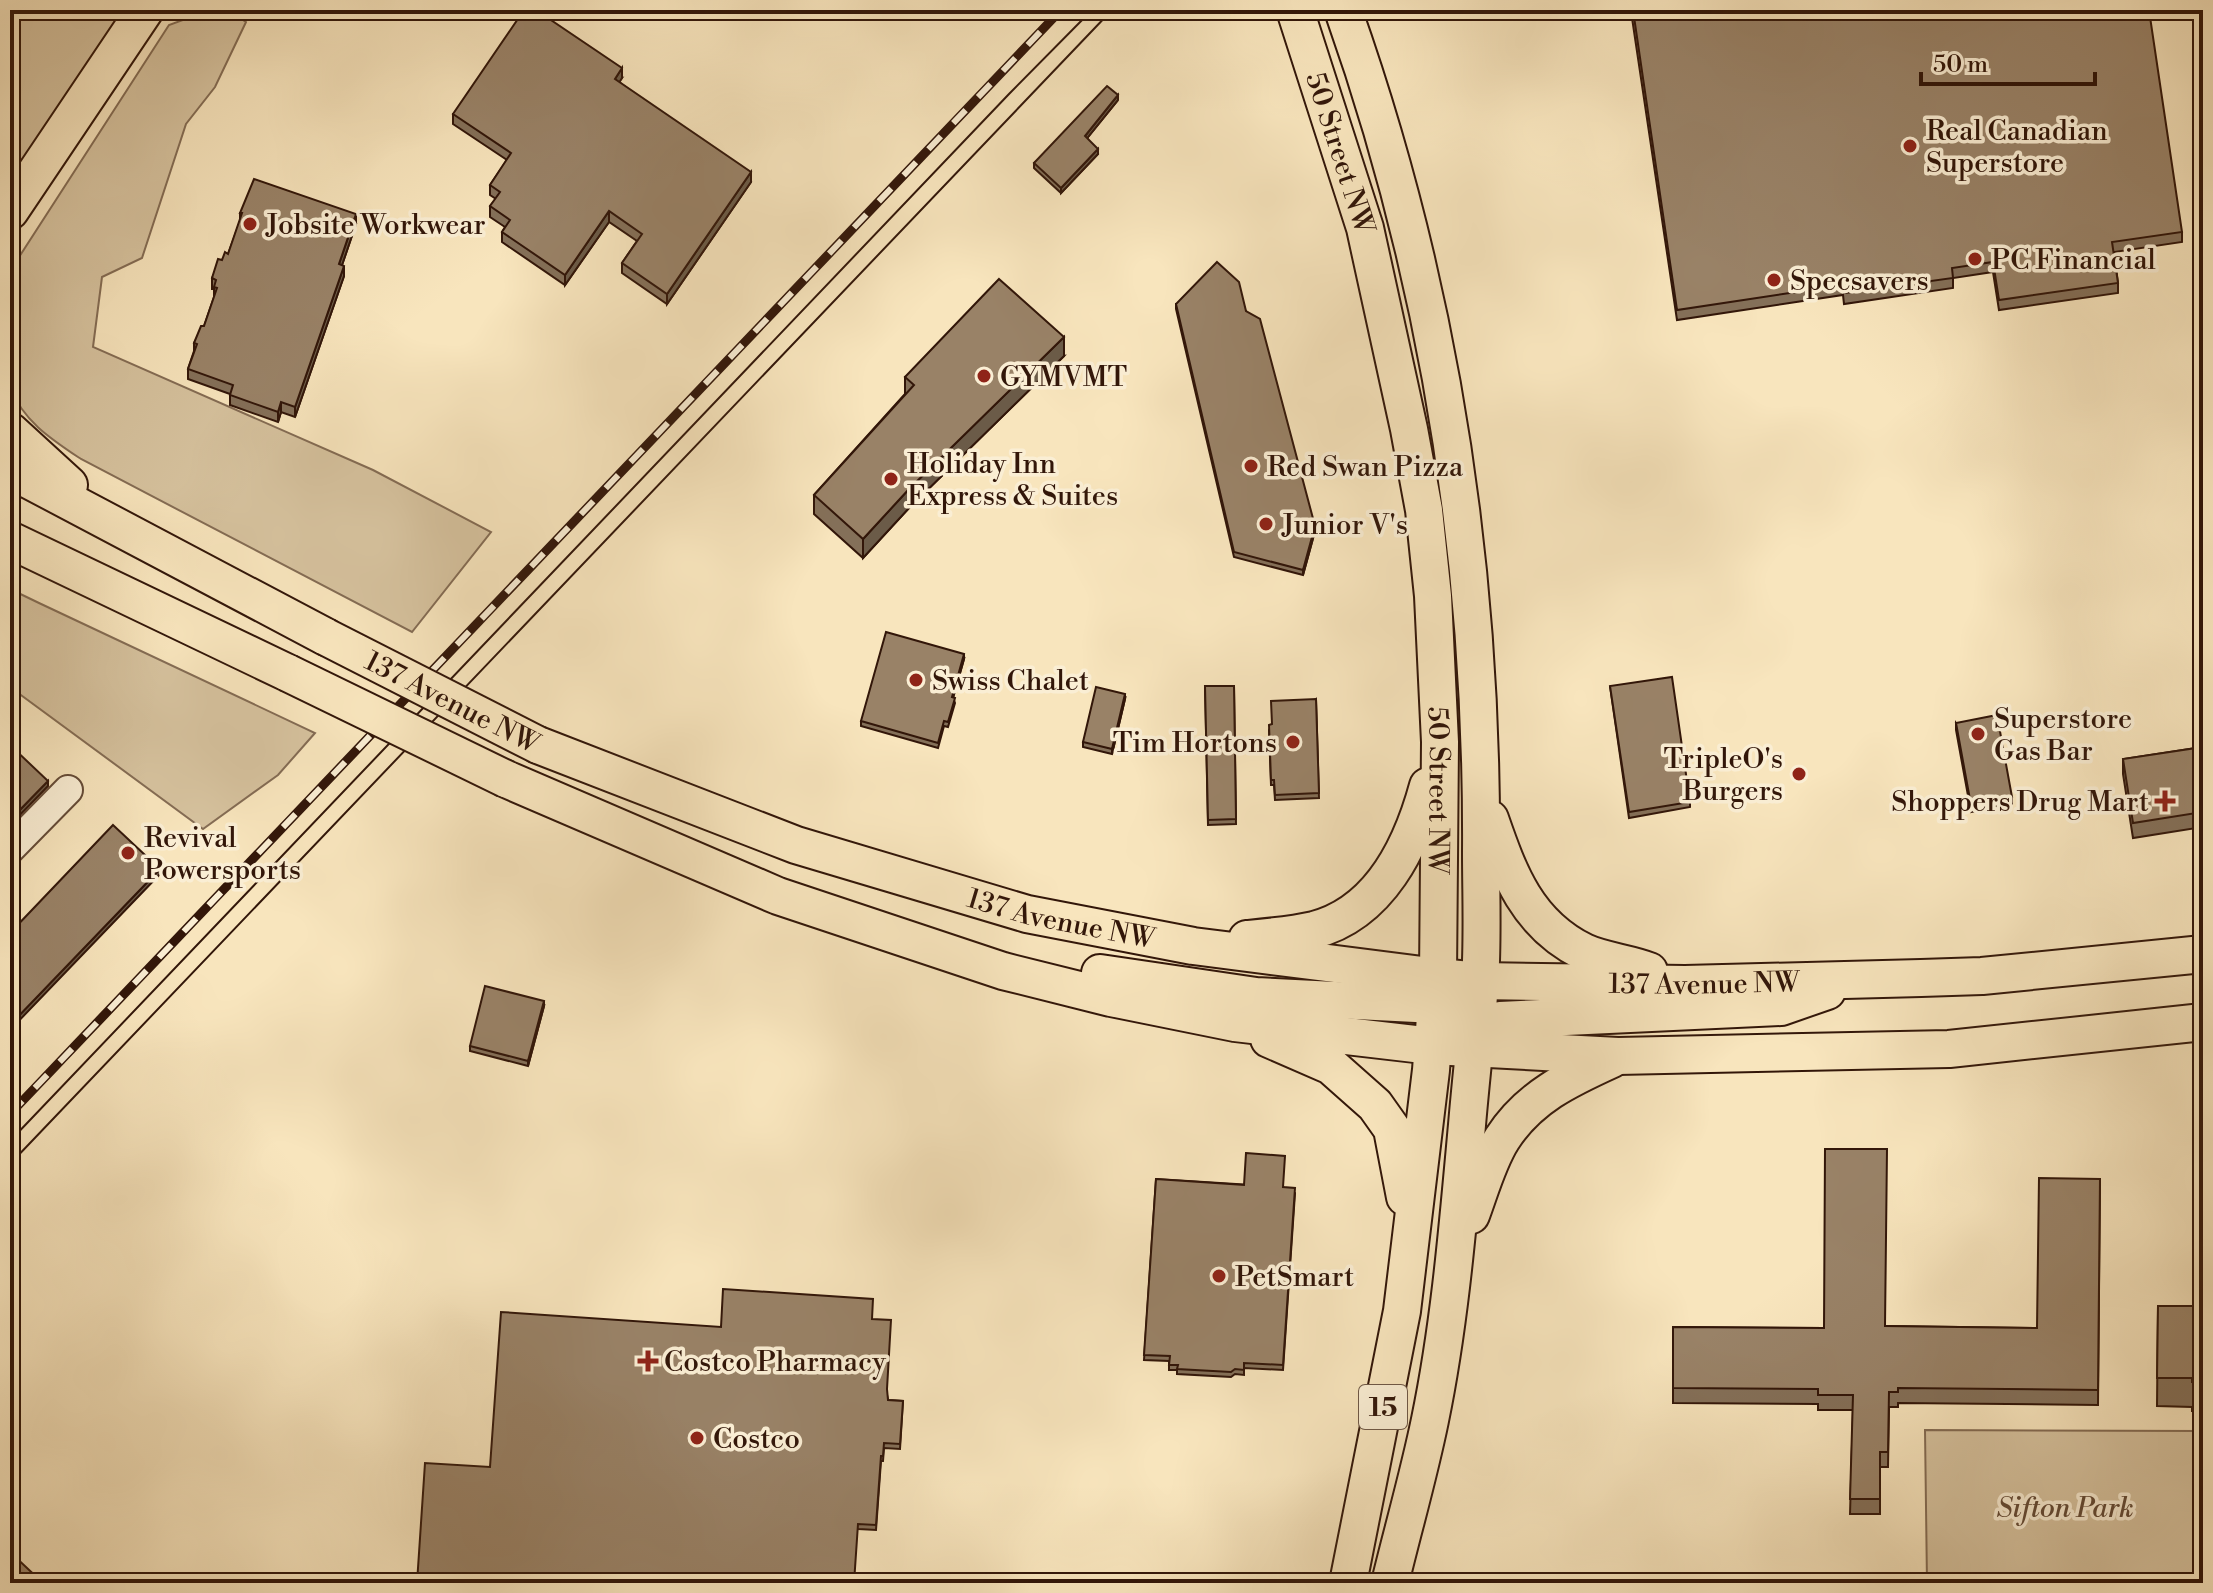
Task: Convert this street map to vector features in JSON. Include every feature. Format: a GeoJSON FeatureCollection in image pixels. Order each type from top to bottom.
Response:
{"type":"FeatureCollection","features":[{"type":"Feature","properties":{"kind":"main road"},"geometry":{"type":"LineString","coordinates":[[12,212],[145,10]]}},
{"type":"Feature","properties":{"kind":"main road","name":"50 Street NW"},"geometry":{"type":"LineString","coordinates":[[1295,10],[1365,228],[1409,429],[1424,510],[1433,596],[1440,742],[1437,991],[1412,1230],[1402,1311],[1348,1583]]}},
{"type":"Feature","properties":{"kind":"main road","name":"50 Street NW"},"geometry":{"type":"LineString","coordinates":[[1343,10],[1371,88],[1405,217],[1427,305],[1454,453],[1476,636],[1482,793],[1480,981],[1455,1254],[1431,1419],[1390,1583]]}},
{"type":"Feature","properties":{"kind":"main road"},"geometry":{"type":"LineString","coordinates":[[10,431],[101,517]]}},
{"type":"Feature","properties":{"kind":"main road","name":"137 Avenue NW"},"geometry":{"type":"LineString","coordinates":[[10,470],[538,745],[796,845],[1027,914],[1437,991]]}},
{"type":"Feature","properties":{"kind":"main road","name":"137 Avenue NW"},"geometry":{"type":"LineString","coordinates":[[10,540],[506,779],[778,896],[1003,971],[1111,998],[1235,1023],[1432,1046]]}},
{"type":"Feature","properties":{"kind":"main road"},"geometry":{"type":"LineString","coordinates":[[1193,946],[1316,929],[1350,913],[1387,878],[1403,855],[1419,819],[1440,742]]}},
{"type":"Feature","properties":{"kind":"main road"},"geometry":{"type":"LineString","coordinates":[[1482,793],[1510,875],[1529,907],[1544,924],[1585,953],[1630,964],[1685,984]]}},
{"type":"Feature","properties":{"kind":"main road","name":"137 Avenue NW"},"geometry":{"type":"LineString","coordinates":[[1480,981],[1685,984],[1982,976],[2203,954]]}},
{"type":"Feature","properties":{"kind":"main road"},"geometry":{"type":"LineString","coordinates":[[1003,971],[1080,970],[1256,996],[1437,991],[1451,1001],[1480,981]]}},
{"type":"Feature","properties":{"kind":"main road"},"geometry":{"type":"LineString","coordinates":[[1432,1046],[1474,1036],[1781,1007],[1859,980]]}},
{"type":"Feature","properties":{"kind":"main road"},"geometry":{"type":"LineString","coordinates":[[1474,1036],[1618,1056],[1949,1049],[2203,1022]]}},
{"type":"Feature","properties":{"kind":"main road"},"geometry":{"type":"LineString","coordinates":[[1235,1023],[1331,1066],[1375,1105],[1392,1129],[1412,1230]]}},
{"type":"Feature","properties":{"kind":"main road"},"geometry":{"type":"LineString","coordinates":[[1455,1254],[1504,1136],[1544,1093],[1618,1056]]}},
{"type":"Feature","properties":{"kind":"street"},"geometry":{"type":"LineString","coordinates":[[10,849],[68,790]]}},
{"type":"Feature","properties":{"kind":"green space"},"geometry":{"type":"Polygon","coordinates":[[[10,10],[127,10],[10,180],[10,10]]]}},
{"type":"Feature","properties":{"kind":"green space"},"geometry":{"type":"Polygon","coordinates":[[[210,10],[227,10],[246,22],[215,87],[186,124],[142,258],[102,277],[93,347],[373,470],[491,532],[412,632],[81,459],[30,419],[10,387],[10,271],[169,25],[210,10]]]}},
{"type":"Feature","properties":{"kind":"green space"},"geometry":{"type":"Polygon","coordinates":[[[10,589],[315,733],[278,775],[203,829],[10,687],[10,589]]]}},
{"type":"Feature","properties":{"kind":"green space","name":"Sifton Park"},"geometry":{"type":"Polygon","coordinates":[[[1925,1430],[2203,1431],[2203,1583],[1927,1583],[1925,1430]]]}},
{"type":"Feature","properties":{"kind":"building"},"geometry":{"type":"Polygon","coordinates":[[[524,10],[536,10],[622,68],[615,79],[751,172],[667,294],[622,263],[642,234],[609,211],[565,275],[502,232],[510,220],[490,206],[500,192],[490,185],[511,153],[453,114],[524,10]]]}},
{"type":"Feature","properties":{"kind":"building","name":"Real Canadian Superstore"},"geometry":{"type":"Polygon","coordinates":[[[1633,10],[2149,10],[2182,232],[2112,242],[2118,283],[1999,300],[1993,262],[1952,268],[1953,278],[1844,293],[1843,285],[1677,310],[1633,10]]]}},
{"type":"Feature","properties":{"kind":"building"},"geometry":{"type":"Polygon","coordinates":[[[1107,86],[1118,95],[1085,136],[1098,149],[1061,188],[1034,163],[1107,86]]]}},
{"type":"Feature","properties":{"kind":"building"},"geometry":{"type":"Polygon","coordinates":[[[254,179],[356,214],[339,264],[344,266],[295,407],[281,402],[278,412],[230,395],[233,385],[188,369],[197,344],[194,343],[201,326],[204,326],[217,288],[214,287],[216,280],[212,278],[218,259],[222,260],[225,252],[228,254],[254,179]]]}},
{"type":"Feature","properties":{"kind":"building"},"geometry":{"type":"Polygon","coordinates":[[[1217,262],[1239,282],[1246,311],[1260,319],[1315,526],[1303,570],[1234,552],[1176,304],[1217,262]]]}},
{"type":"Feature","properties":{"kind":"building"},"geometry":{"type":"Polygon","coordinates":[[[999,279],[1064,337],[909,489],[863,539],[814,495],[914,385],[905,377],[999,279]]]}},
{"type":"Feature","properties":{"kind":"building","name":"Swiss Chalet"},"geometry":{"type":"Polygon","coordinates":[[[886,632],[964,654],[948,722],[944,721],[938,743],[861,721],[886,632]]]}},
{"type":"Feature","properties":{"kind":"building"},"geometry":{"type":"Polygon","coordinates":[[[1672,677],[1690,802],[1629,812],[1610,686],[1672,677]]]}},
{"type":"Feature","properties":{"kind":"building"},"geometry":{"type":"Polygon","coordinates":[[[1205,686],[1234,686],[1236,819],[1208,820],[1205,686]]]}},
{"type":"Feature","properties":{"kind":"building"},"geometry":{"type":"Polygon","coordinates":[[[1096,687],[1125,694],[1112,749],[1083,742],[1096,687]]]}},
{"type":"Feature","properties":{"kind":"building","name":"Tim Hortons"},"geometry":{"type":"Polygon","coordinates":[[[1316,699],[1319,793],[1275,795],[1274,780],[1271,780],[1271,701],[1316,699]]]}},
{"type":"Feature","properties":{"kind":"building"},"geometry":{"type":"Polygon","coordinates":[[[1997,715],[2012,797],[1971,805],[1956,723],[1997,715]]]}},
{"type":"Feature","properties":{"kind":"building"},"geometry":{"type":"Polygon","coordinates":[[[10,745],[48,781],[10,820],[10,745]]]}},
{"type":"Feature","properties":{"kind":"building","name":"Shoppers Drug Mart"},"geometry":{"type":"Polygon","coordinates":[[[2203,747],[2203,812],[2133,823],[2123,759],[2203,747]]]}},
{"type":"Feature","properties":{"kind":"building"},"geometry":{"type":"Polygon","coordinates":[[[113,825],[160,869],[10,1025],[10,933],[113,825]]]}},
{"type":"Feature","properties":{"kind":"building"},"geometry":{"type":"Polygon","coordinates":[[[485,986],[544,1001],[528,1061],[470,1046],[485,986]]]}},
{"type":"Feature","properties":{"kind":"building"},"geometry":{"type":"Polygon","coordinates":[[[1825,1149],[1887,1149],[1885,1326],[2037,1328],[2039,1178],[2100,1179],[2098,1390],[1898,1388],[1898,1392],[1889,1392],[1888,1452],[1880,1452],[1880,1499],[1850,1499],[1853,1395],[1818,1395],[1818,1389],[1673,1388],[1673,1327],[1824,1328],[1825,1149]]]}},
{"type":"Feature","properties":{"kind":"building","name":"PetSmart"},"geometry":{"type":"Polygon","coordinates":[[[1246,1153],[1285,1156],[1283,1187],[1295,1188],[1283,1365],[1244,1363],[1244,1370],[1231,1372],[1177,1369],[1178,1365],[1169,1365],[1170,1356],[1144,1355],[1156,1179],[1244,1185],[1246,1153]]]}},
{"type":"Feature","properties":{"kind":"building","name":"Costco"},"geometry":{"type":"Polygon","coordinates":[[[723,1289],[873,1299],[872,1319],[891,1320],[887,1389],[888,1400],[903,1401],[900,1444],[884,1443],[876,1525],[858,1524],[854,1583],[417,1583],[425,1463],[490,1467],[501,1312],[721,1327],[723,1289]]]}},
{"type":"Feature","properties":{"kind":"building"},"geometry":{"type":"Polygon","coordinates":[[[2158,1306],[2203,1306],[2203,1382],[2192,1382],[2192,1378],[2157,1378],[2158,1306]]]}},
{"type":"Feature","properties":{"kind":"building"},"geometry":{"type":"Polygon","coordinates":[[[10,1552],[43,1583],[10,1583],[10,1552]]]}},
{"type":"Feature","properties":{"kind":"tram line"},"geometry":{"type":"LineString","coordinates":[[10,1141],[1092,10]]}},
{"type":"Feature","properties":{"kind":"tram line"},"geometry":{"type":"LineString","coordinates":[[10,1164],[1112,10]]}},
{"type":"Feature","properties":{"kind":"railway"},"geometry":{"type":"LineString","coordinates":[[10,1114],[1061,10]]}},
{"type":"Feature","properties":{"kind":"place","name":"Real Canadian Superstore"},"geometry":{"type":"Point","coordinates":[1910,146]}},
{"type":"Feature","properties":{"kind":"place","name":"Jobsite Workwear"},"geometry":{"type":"Point","coordinates":[250,224]}},
{"type":"Feature","properties":{"kind":"place","name":"PC Financial"},"geometry":{"type":"Point","coordinates":[1975,259]}},
{"type":"Feature","properties":{"kind":"place","name":"Specsavers"},"geometry":{"type":"Point","coordinates":[1774,280]}},
{"type":"Feature","properties":{"kind":"place","name":"GYMVMT"},"geometry":{"type":"Point","coordinates":[984,376]}},
{"type":"Feature","properties":{"kind":"place","name":"Red Swan Pizza"},"geometry":{"type":"Point","coordinates":[1251,466]}},
{"type":"Feature","properties":{"kind":"place","name":"Holiday Inn Express & Suites"},"geometry":{"type":"Point","coordinates":[891,479]}},
{"type":"Feature","properties":{"kind":"place","name":"Junior V's"},"geometry":{"type":"Point","coordinates":[1266,524]}},
{"type":"Feature","properties":{"kind":"place","name":"Swiss Chalet"},"geometry":{"type":"Point","coordinates":[916,680]}},
{"type":"Feature","properties":{"kind":"place","name":"Superstore Gas Bar"},"geometry":{"type":"Point","coordinates":[1978,734]}},
{"type":"Feature","properties":{"kind":"place","name":"Tim Hortons"},"geometry":{"type":"Point","coordinates":[1293,742]}},
{"type":"Feature","properties":{"kind":"place","name":"TripleO's Burgers"},"geometry":{"type":"Point","coordinates":[1799,774]}},
{"type":"Feature","properties":{"kind":"place","name":"Shoppers Drug Mart"},"geometry":{"type":"Point","coordinates":[2165,801]}},
{"type":"Feature","properties":{"kind":"place","name":"Revival Powersports"},"geometry":{"type":"Point","coordinates":[128,853]}},
{"type":"Feature","properties":{"kind":"place","name":"PetSmart"},"geometry":{"type":"Point","coordinates":[1219,1276]}},
{"type":"Feature","properties":{"kind":"place","name":"Costco Pharmacy"},"geometry":{"type":"Point","coordinates":[648,1361]}},
{"type":"Feature","properties":{"kind":"place","name":"Costco"},"geometry":{"type":"Point","coordinates":[697,1438]}}]}
